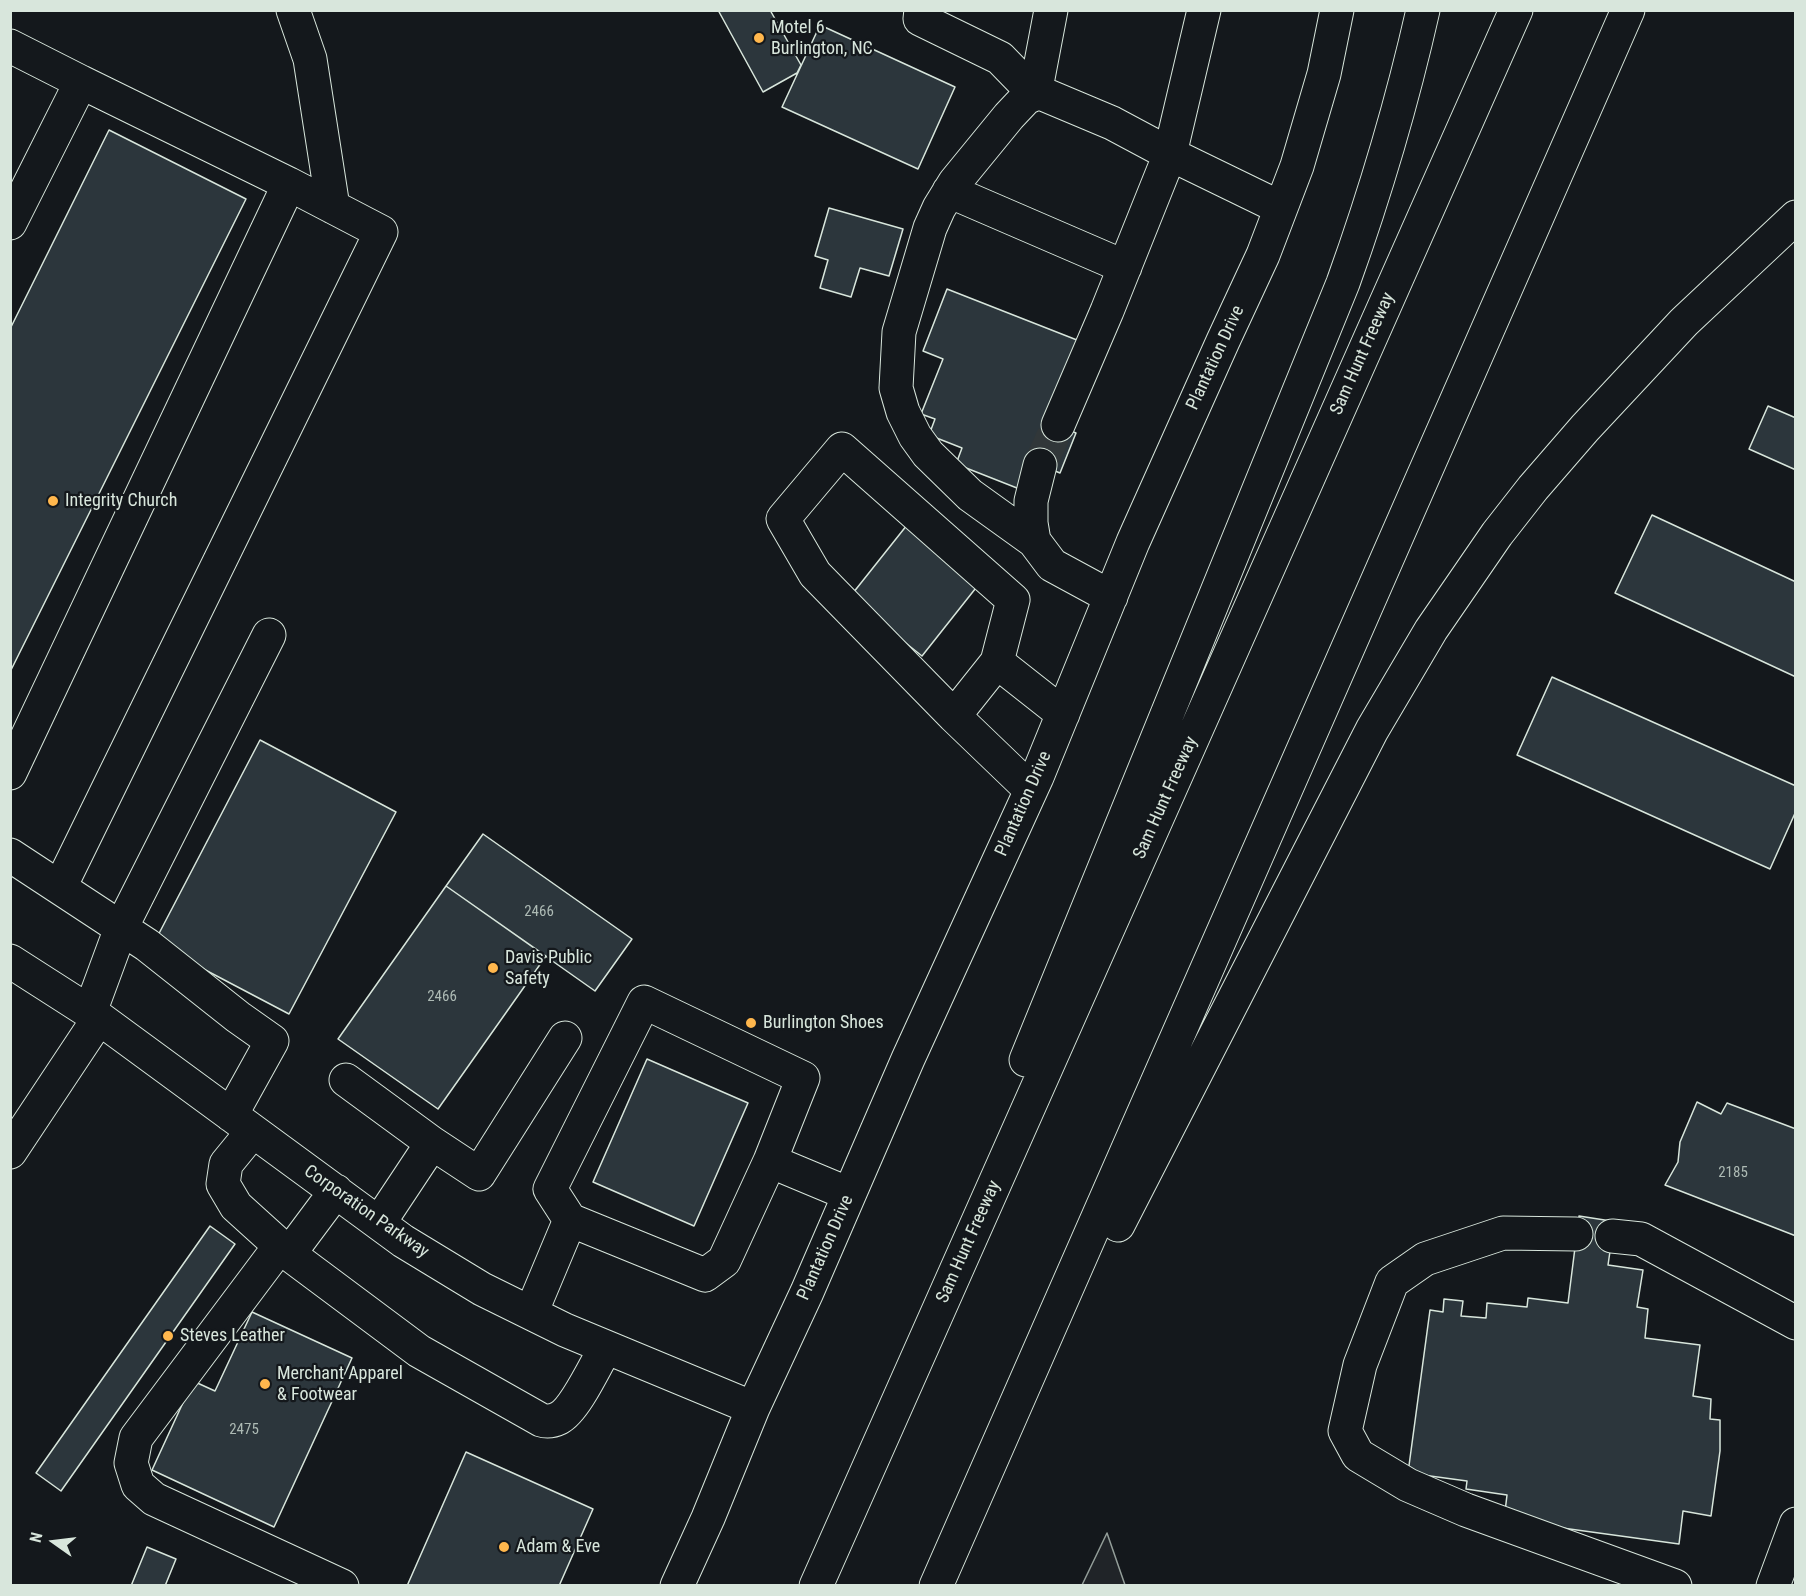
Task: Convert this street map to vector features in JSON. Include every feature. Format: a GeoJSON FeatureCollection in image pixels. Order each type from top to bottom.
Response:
{"type":"FeatureCollection","features":[{"type":"Feature","properties":{"kind":"main road"},"geometry":{"type":"LineString","coordinates":[[293,10],[310,59],[333,207]]}},
{"type":"Feature","properties":{"kind":"main road"},"geometry":{"type":"LineString","coordinates":[[1035,94],[1052,10]]}},
{"type":"Feature","properties":{"kind":"main road"},"geometry":{"type":"LineString","coordinates":[[1058,425],[1170,154],[1204,10]]}},
{"type":"Feature","properties":{"kind":"main road","name":"Plantation Drive"},"geometry":{"type":"LineString","coordinates":[[677,1586],[708,1518],[753,1408],[908,1059],[1031,790],[1133,542],[1263,255],[1297,166],[1324,74],[1337,10]]}},
{"type":"Feature","properties":{"kind":"main road"},"geometry":{"type":"LineString","coordinates":[[811,1586],[1343,283],[1386,153],[1410,70],[1423,10]]}},
{"type":"Feature","properties":{"kind":"main road","name":"Sam Hunt Freeway"},"geometry":{"type":"LineString","coordinates":[[816,1586],[1516,10]]}},
{"type":"Feature","properties":{"kind":"main road"},"geometry":{"type":"LineString","coordinates":[[936,1586],[1628,10]]}},
{"type":"Feature","properties":{"kind":"main road"},"geometry":{"type":"LineString","coordinates":[[914,13],[1000,58],[1035,94]]}},
{"type":"Feature","properties":{"kind":"main road"},"geometry":{"type":"LineString","coordinates":[[10,46],[381,232],[60,887]]}},
{"type":"Feature","properties":{"kind":"main road"},"geometry":{"type":"LineString","coordinates":[[10,223],[81,82]]}},
{"type":"Feature","properties":{"kind":"main road"},"geometry":{"type":"LineString","coordinates":[[1111,597],[1052,565],[1034,541],[970,495],[928,454],[915,436],[903,412],[896,388],[899,332],[930,228],[944,200],[970,163],[1009,116],[1026,98],[1035,94],[1043,94],[1112,123],[1281,208]]}},
{"type":"Feature","properties":{"kind":"main road"},"geometry":{"type":"LineString","coordinates":[[10,773],[289,184]]}},
{"type":"Feature","properties":{"kind":"main road"},"geometry":{"type":"LineString","coordinates":[[944,200],[1120,278]]}},
{"type":"Feature","properties":{"kind":"main road"},"geometry":{"type":"LineString","coordinates":[[968,1514],[1372,730],[1431,630],[1497,534],[1585,428],[1684,322],[1796,217]]}},
{"type":"Feature","properties":{"kind":"main road"},"geometry":{"type":"LineString","coordinates":[[954,716],[997,662],[1012,600],[842,449],[783,519],[815,574],[954,716],[1031,790]]}},
{"type":"Feature","properties":{"kind":"main road"},"geometry":{"type":"LineString","coordinates":[[1034,541],[1031,501],[1040,465]]}},
{"type":"Feature","properties":{"kind":"main road"},"geometry":{"type":"LineString","coordinates":[[10,1152],[94,1016],[121,928],[269,635]]}},
{"type":"Feature","properties":{"kind":"main road"},"geometry":{"type":"LineString","coordinates":[[997,662],[1063,714]]}},
{"type":"Feature","properties":{"kind":"main road"},"geometry":{"type":"LineString","coordinates":[[10,855],[147,945],[272,1041],[226,1164],[223,1184],[236,1206],[285,1250],[419,1351],[541,1420],[548,1422],[561,1417],[571,1407],[606,1347]]}},
{"type":"Feature","properties":{"kind":"main road","name":"Corporation Parkway"},"geometry":{"type":"LineString","coordinates":[[10,961],[94,1016],[403,1241],[482,1289],[565,1330],[753,1408]]}},
{"type":"Feature","properties":{"kind":"main road"},"geometry":{"type":"LineString","coordinates":[[644,1002],[803,1078],[770,1161],[724,1261],[705,1275],[570,1220],[550,1189],[644,1002]]}},
{"type":"Feature","properties":{"kind":"main road"},"geometry":{"type":"LineString","coordinates":[[346,1080],[432,1143],[479,1174],[565,1038]]}},
{"type":"Feature","properties":{"kind":"main road"},"geometry":{"type":"LineString","coordinates":[[379,1223],[432,1143]]}},
{"type":"Feature","properties":{"kind":"main road"},"geometry":{"type":"LineString","coordinates":[[770,1161],[849,1194]]}},
{"type":"Feature","properties":{"kind":"main road"},"geometry":{"type":"LineString","coordinates":[[336,1191],[285,1250],[136,1438],[131,1463],[138,1485],[154,1499],[342,1586]]}},
{"type":"Feature","properties":{"kind":"main road"},"geometry":{"type":"LineString","coordinates":[[531,1313],[570,1220]]}},
{"type":"Feature","properties":{"kind":"main road"},"geometry":{"type":"LineString","coordinates":[[1576,1234],[1503,1233],[1425,1259],[1392,1282],[1360,1365],[1345,1431],[1358,1455],[1408,1485],[1466,1510],[1675,1586]]}},
{"type":"Feature","properties":{"kind":"main road"},"geometry":{"type":"LineString","coordinates":[[1612,1236],[1641,1239],[1796,1323]]}},
{"type":"Feature","properties":{"kind":"main road"},"geometry":{"type":"LineString","coordinates":[[1773,1586],[1796,1524]]}},
{"type":"Feature","properties":{"kind":"shaded area"},"geometry":{"type":"Polygon","coordinates":[[[1107,1533],[1125,1585],[1082,1585],[1107,1533]]]}},
{"type":"Feature","properties":{"kind":"building","name":"Motel 6 Burlington, NC"},"geometry":{"type":"Polygon","coordinates":[[[718,10],[770,10],[801,65],[797,73],[763,92],[718,10]]]}},
{"type":"Feature","properties":{"kind":"building"},"geometry":{"type":"Polygon","coordinates":[[[820,25],[955,87],[918,169],[782,107],[820,25]]]}},
{"type":"Feature","properties":{"kind":"building","name":"Integrity Church"},"geometry":{"type":"Polygon","coordinates":[[[109,130],[246,199],[10,672],[10,329],[109,130]]]}},
{"type":"Feature","properties":{"kind":"building"},"geometry":{"type":"Polygon","coordinates":[[[829,208],[903,229],[889,276],[860,268],[851,297],[820,288],[828,260],[815,256],[829,208]]]}},
{"type":"Feature","properties":{"kind":"building"},"geometry":{"type":"Polygon","coordinates":[[[947,289],[1082,342],[1051,423],[1076,433],[1060,473],[1033,462],[1022,490],[956,464],[962,448],[929,435],[935,419],[921,414],[943,359],[923,351],[947,289]]]}},
{"type":"Feature","properties":{"kind":"building"},"geometry":{"type":"Polygon","coordinates":[[[1768,406],[1796,418],[1796,470],[1749,449],[1768,406]]]}},
{"type":"Feature","properties":{"kind":"building"},"geometry":{"type":"Polygon","coordinates":[[[1652,515],[1796,582],[1796,677],[1615,593],[1652,515]]]}},
{"type":"Feature","properties":{"kind":"building"},"geometry":{"type":"Polygon","coordinates":[[[911,520],[983,579],[922,656],[849,598],[911,520]]]}},
{"type":"Feature","properties":{"kind":"building"},"geometry":{"type":"Polygon","coordinates":[[[1552,677],[1796,786],[1796,811],[1770,869],[1517,755],[1552,677]]]}},
{"type":"Feature","properties":{"kind":"building"},"geometry":{"type":"Polygon","coordinates":[[[260,740],[396,812],[289,1014],[154,943],[260,740]]]}},
{"type":"Feature","properties":{"kind":"building"},"geometry":{"type":"Polygon","coordinates":[[[483,834],[632,939],[595,991],[446,886],[483,834]]]}},
{"type":"Feature","properties":{"kind":"building"},"geometry":{"type":"Polygon","coordinates":[[[446,886],[546,956],[438,1109],[338,1039],[446,886]]]}},
{"type":"Feature","properties":{"kind":"building"},"geometry":{"type":"Polygon","coordinates":[[[647,1059],[748,1103],[694,1226],[593,1182],[647,1059]]]}},
{"type":"Feature","properties":{"kind":"building"},"geometry":{"type":"Polygon","coordinates":[[[1697,1102],[1721,1114],[1727,1103],[1796,1129],[1796,1236],[1665,1185],[1678,1162],[1680,1142],[1697,1102]]]}},
{"type":"Feature","properties":{"kind":"building"},"geometry":{"type":"Polygon","coordinates":[[[1579,1216],[1611,1221],[1613,1231],[1608,1265],[1643,1270],[1637,1307],[1648,1309],[1645,1338],[1700,1345],[1693,1396],[1711,1399],[1710,1419],[1720,1420],[1720,1451],[1711,1516],[1683,1511],[1679,1544],[1504,1520],[1507,1495],[1466,1489],[1467,1481],[1408,1473],[1430,1310],[1443,1312],[1444,1299],[1463,1301],[1461,1316],[1486,1318],[1487,1303],[1527,1307],[1528,1298],[1568,1303],[1579,1216]]]}},
{"type":"Feature","properties":{"kind":"building"},"geometry":{"type":"Polygon","coordinates":[[[210,1226],[235,1244],[61,1491],[36,1473],[210,1226]]]}},
{"type":"Feature","properties":{"kind":"building"},"geometry":{"type":"Polygon","coordinates":[[[252,1312],[352,1358],[274,1527],[152,1470],[193,1381],[215,1391],[252,1312]]]}},
{"type":"Feature","properties":{"kind":"building"},"geometry":{"type":"Polygon","coordinates":[[[466,1452],[593,1509],[559,1586],[407,1586],[466,1452]]]}},
{"type":"Feature","properties":{"kind":"building"},"geometry":{"type":"Polygon","coordinates":[[[147,1547],[176,1559],[165,1586],[131,1586],[147,1547]]]}},
{"type":"Feature","properties":{"kind":"tunnel"},"geometry":{"type":"LineString","coordinates":[[1040,465],[1058,425]]}},
{"type":"Feature","properties":{"kind":"place","name":"Motel 6 Burlington, NC"},"geometry":{"type":"Point","coordinates":[759,38]}},
{"type":"Feature","properties":{"kind":"place","name":"Integrity Church"},"geometry":{"type":"Point","coordinates":[53,501]}},
{"type":"Feature","properties":{"kind":"place","name":"Davis Public Safety"},"geometry":{"type":"Point","coordinates":[493,968]}},
{"type":"Feature","properties":{"kind":"place","name":"Burlington Shoes"},"geometry":{"type":"Point","coordinates":[751,1023]}},
{"type":"Feature","properties":{"kind":"place","name":"Steves Leather"},"geometry":{"type":"Point","coordinates":[168,1336]}},
{"type":"Feature","properties":{"kind":"place","name":"Merchant Apparel & Footwear"},"geometry":{"type":"Point","coordinates":[265,1384]}},
{"type":"Feature","properties":{"kind":"place","name":"Adam & Eve"},"geometry":{"type":"Point","coordinates":[504,1547]}}]}
